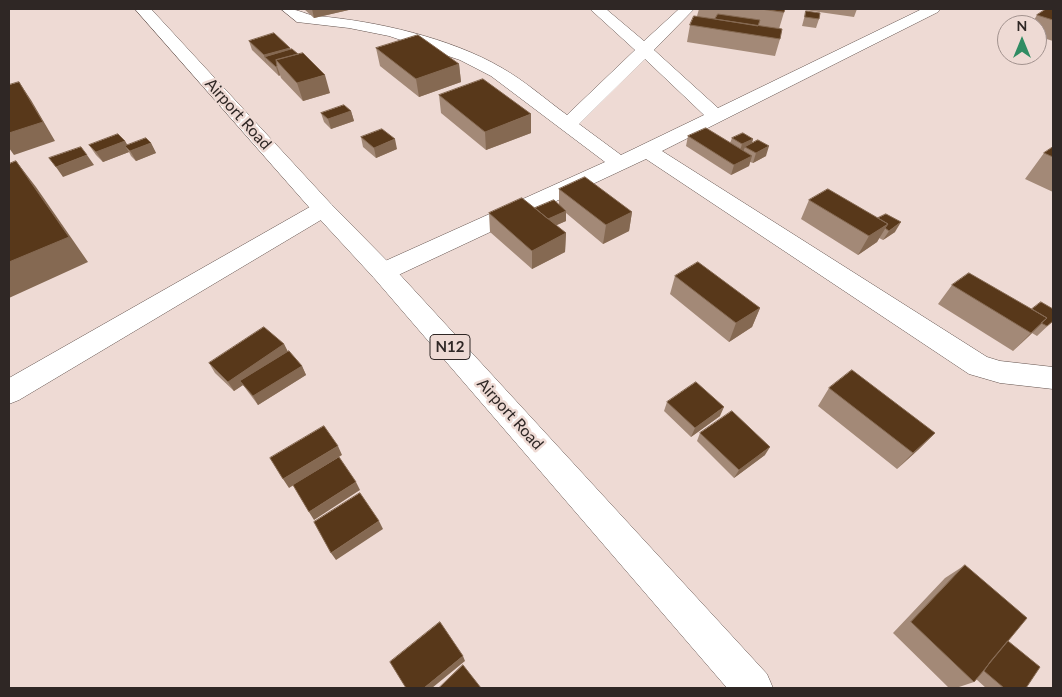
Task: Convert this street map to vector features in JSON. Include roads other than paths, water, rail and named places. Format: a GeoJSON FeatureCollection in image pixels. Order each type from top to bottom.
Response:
{"type":"FeatureCollection","features":[{"type":"Feature","properties":{"kind":"main road","name":"Airport Road"},"geometry":{"type":"LineString","coordinates":[[144,9],[323,209],[383,272],[753,688]]}},
{"type":"Feature","properties":{"kind":"main road"},"geometry":{"type":"LineString","coordinates":[[289,9],[302,19],[348,23],[393,32],[466,56],[497,72],[619,163]]}},
{"type":"Feature","properties":{"kind":"main road"},"geometry":{"type":"LineString","coordinates":[[597,9],[676,77],[690,94],[716,116]]}},
{"type":"Feature","properties":{"kind":"main road"},"geometry":{"type":"LineString","coordinates":[[568,124],[687,9]]}},
{"type":"Feature","properties":{"kind":"main road"},"geometry":{"type":"LineString","coordinates":[[383,272],[646,151],[933,9]]}},
{"type":"Feature","properties":{"kind":"main road"},"geometry":{"type":"LineString","coordinates":[[646,151],[979,366],[1000,372],[1053,378]]}},
{"type":"Feature","properties":{"kind":"main road"},"geometry":{"type":"LineString","coordinates":[[9,392],[323,209]]}}]}
